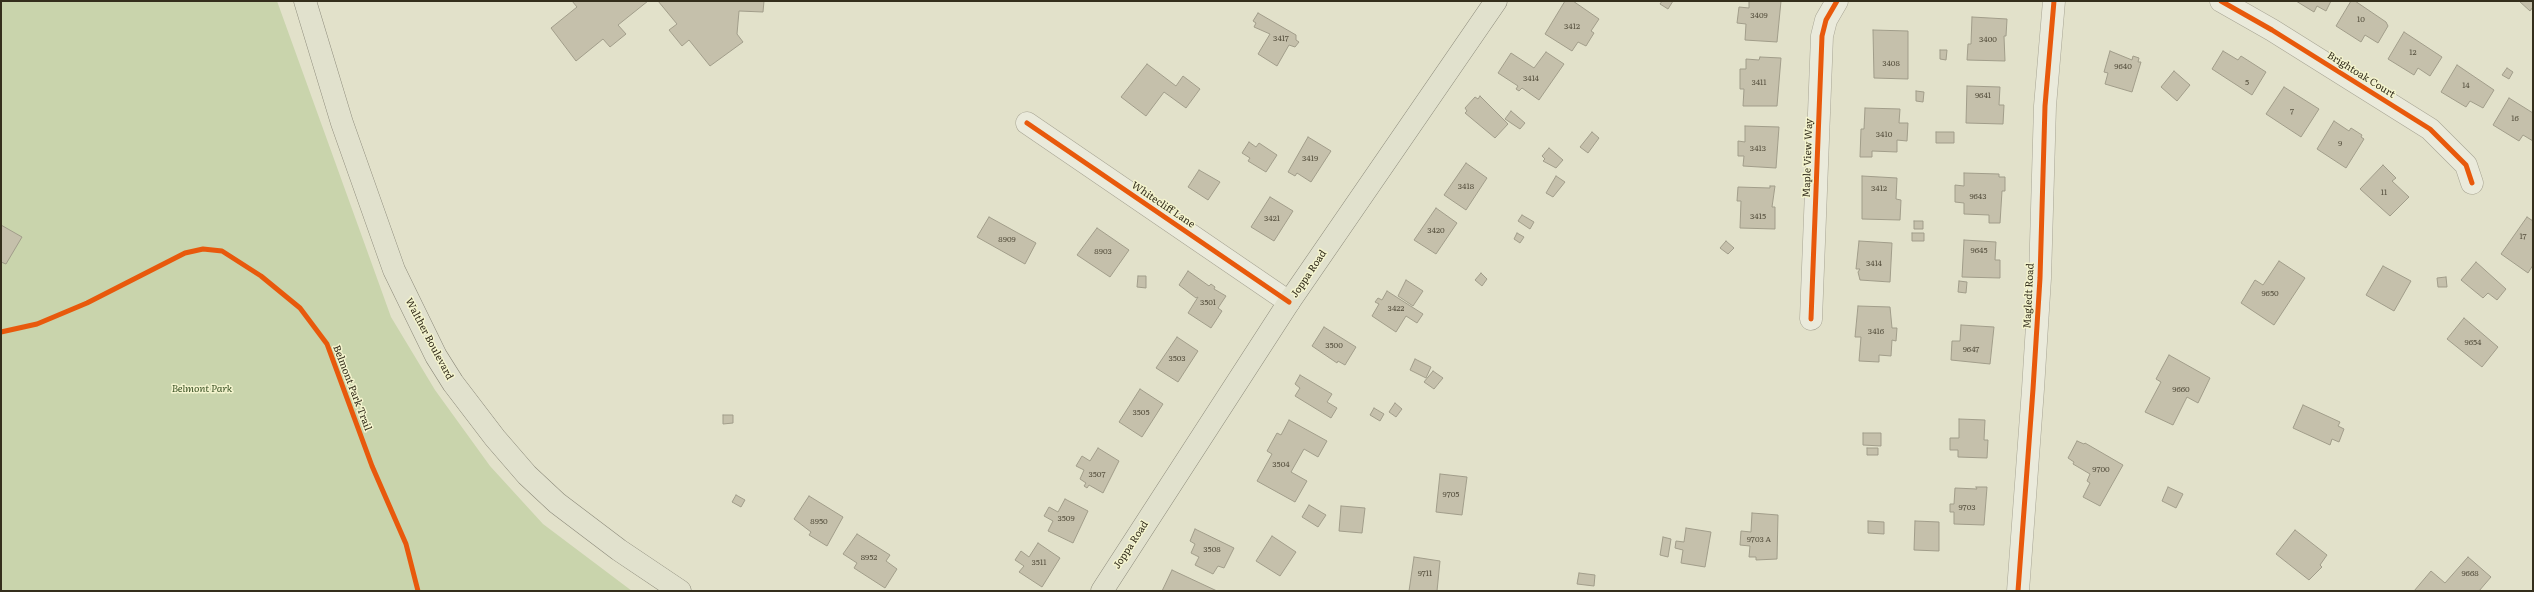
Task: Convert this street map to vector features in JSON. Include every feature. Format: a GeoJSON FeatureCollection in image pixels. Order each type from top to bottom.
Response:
{"type":"FeatureCollection","features":[{"type":"Feature","properties":{"kind":"main road","name":"Walther Boulevard"},"geometry":{"type":"LineString","coordinates":[[306,1],[342,123],[394,270],[436,356],[453,383],[495,438],[527,475],[557,503],[619,550],[680,591]]}},
{"type":"Feature","properties":{"kind":"main road","name":"Joppa Road"},"geometry":{"type":"LineString","coordinates":[[1102,591],[1289,302],[1496,1]]}},
{"type":"Feature","properties":{"kind":"street","name":"Maple View Way"},"geometry":{"type":"LineString","coordinates":[[1811,319],[1822,36],[1826,20],[1837,1]]}},
{"type":"Feature","properties":{"kind":"street","name":"Magledt Road"},"geometry":{"type":"LineString","coordinates":[[2018,591],[2040,278],[2045,106],[2054,1]]}},
{"type":"Feature","properties":{"kind":"street","name":"Brightoak Court"},"geometry":{"type":"LineString","coordinates":[[2221,1],[2266,26],[2430,129],[2466,165],[2472,184]]}},
{"type":"Feature","properties":{"kind":"street","name":"Whitecliff Lane"},"geometry":{"type":"LineString","coordinates":[[1027,123],[1289,302]]}},
{"type":"Feature","properties":{"kind":"green space","name":"Belmont Park"},"geometry":{"type":"Polygon","coordinates":[[[1,1],[277,1],[391,317],[435,390],[490,466],[543,524],[632,591],[1,591],[1,1]]]}},
{"type":"Feature","properties":{"kind":"building"},"geometry":{"type":"Polygon","coordinates":[[[572,1],[648,1],[618,25],[626,34],[610,47],[603,39],[576,61],[551,28],[577,7],[572,1]]]}},
{"type":"Feature","properties":{"kind":"building"},"geometry":{"type":"Polygon","coordinates":[[[658,1],[764,1],[763,12],[739,11],[737,34],[743,42],[710,66],[689,40],[682,46],[669,30],[677,24],[658,1]]]}},
{"type":"Feature","properties":{"kind":"building"},"geometry":{"type":"Polygon","coordinates":[[[1565,1],[1573,1],[1599,19],[1591,31],[1594,33],[1586,46],[1578,42],[1572,51],[1545,34],[1565,1]]]}},
{"type":"Feature","properties":{"kind":"building"},"geometry":{"type":"Polygon","coordinates":[[[1662,1],[1673,1],[1668,9],[1660,4],[1662,1]]]}},
{"type":"Feature","properties":{"kind":"building"},"geometry":{"type":"Polygon","coordinates":[[[1749,1],[1781,1],[1777,42],[1745,40],[1746,24],[1737,23],[1739,7],[1749,8],[1749,1]]]}},
{"type":"Feature","properties":{"kind":"building"},"geometry":{"type":"Polygon","coordinates":[[[2296,1],[2331,1],[2326,11],[2317,6],[2314,12],[2296,1]]]}},
{"type":"Feature","properties":{"kind":"building"},"geometry":{"type":"Polygon","coordinates":[[[2351,1],[2355,1],[2386,22],[2388,26],[2378,43],[2365,35],[2361,42],[2336,26],[2351,1]]]}},
{"type":"Feature","properties":{"kind":"building"},"geometry":{"type":"Polygon","coordinates":[[[2519,1],[2533,1],[2533,7],[2530,11],[2519,1]]]}},
{"type":"Feature","properties":{"kind":"building"},"geometry":{"type":"Polygon","coordinates":[[[1258,13],[1296,35],[1296,40],[1299,42],[1295,47],[1289,45],[1277,66],[1258,54],[1270,34],[1254,27],[1256,23],[1253,21],[1258,13]]]}},
{"type":"Feature","properties":{"kind":"building"},"geometry":{"type":"Polygon","coordinates":[[[1972,17],[2007,19],[2006,36],[2004,36],[2005,61],[1967,60],[1968,44],[1971,44],[1972,17]]]}},
{"type":"Feature","properties":{"kind":"building"},"geometry":{"type":"Polygon","coordinates":[[[1873,30],[1908,31],[1908,79],[1874,78],[1873,30]]]}},
{"type":"Feature","properties":{"kind":"building"},"geometry":{"type":"Polygon","coordinates":[[[2404,32],[2442,57],[2430,76],[2418,68],[2414,75],[2388,59],[2404,32]]]}},
{"type":"Feature","properties":{"kind":"building"},"geometry":{"type":"Polygon","coordinates":[[[1940,50],[1947,50],[1946,60],[1940,59],[1940,50]]]}},
{"type":"Feature","properties":{"kind":"building"},"geometry":{"type":"Polygon","coordinates":[[[2110,51],[2132,60],[2133,56],[2139,58],[2138,62],[2141,62],[2132,92],[2105,84],[2108,73],[2104,72],[2110,51]]]}},
{"type":"Feature","properties":{"kind":"building"},"geometry":{"type":"Polygon","coordinates":[[[2223,51],[2238,60],[2241,56],[2266,72],[2252,95],[2212,69],[2223,51]]]}},
{"type":"Feature","properties":{"kind":"building"},"geometry":{"type":"Polygon","coordinates":[[[1546,52],[1564,64],[1539,100],[1522,88],[1519,91],[1516,89],[1518,86],[1498,73],[1511,53],[1534,68],[1546,52]]]}},
{"type":"Feature","properties":{"kind":"building"},"geometry":{"type":"Polygon","coordinates":[[[1760,57],[1781,58],[1777,106],[1743,106],[1744,89],[1740,89],[1740,69],[1746,69],[1746,59],[1759,60],[1760,57]]]}},
{"type":"Feature","properties":{"kind":"building"},"geometry":{"type":"Polygon","coordinates":[[[1147,64],[1176,86],[1183,76],[1200,89],[1186,108],[1164,92],[1146,116],[1121,97],[1147,64]]]}},
{"type":"Feature","properties":{"kind":"building"},"geometry":{"type":"Polygon","coordinates":[[[2457,65],[2494,90],[2483,108],[2470,101],[2466,107],[2441,92],[2457,65]]]}},
{"type":"Feature","properties":{"kind":"building"},"geometry":{"type":"Polygon","coordinates":[[[2507,68],[2513,72],[2509,79],[2502,75],[2507,68]]]}},
{"type":"Feature","properties":{"kind":"building"},"geometry":{"type":"Polygon","coordinates":[[[2174,71],[2190,85],[2177,101],[2161,87],[2174,71]]]}},
{"type":"Feature","properties":{"kind":"building"},"geometry":{"type":"Polygon","coordinates":[[[1967,86],[2000,87],[1999,105],[2004,105],[2003,124],[1966,123],[1967,86]]]}},
{"type":"Feature","properties":{"kind":"building"},"geometry":{"type":"Polygon","coordinates":[[[2284,87],[2319,109],[2301,137],[2266,114],[2284,87]]]}},
{"type":"Feature","properties":{"kind":"building"},"geometry":{"type":"Polygon","coordinates":[[[1916,91],[1924,92],[1923,102],[1916,101],[1916,91]]]}},
{"type":"Feature","properties":{"kind":"building"},"geometry":{"type":"Polygon","coordinates":[[[1480,96],[1508,124],[1495,138],[1465,113],[1467,111],[1465,108],[1475,97],[1478,99],[1480,96]]]}},
{"type":"Feature","properties":{"kind":"building"},"geometry":{"type":"Polygon","coordinates":[[[2509,98],[2533,113],[2533,141],[2523,135],[2519,141],[2493,125],[2509,98]]]}},
{"type":"Feature","properties":{"kind":"building"},"geometry":{"type":"Polygon","coordinates":[[[1865,108],[1900,109],[1899,123],[1908,123],[1907,141],[1897,140],[1897,152],[1872,151],[1872,157],[1860,157],[1861,129],[1864,129],[1865,108]]]}},
{"type":"Feature","properties":{"kind":"building"},"geometry":{"type":"Polygon","coordinates":[[[1511,111],[1525,123],[1520,129],[1505,119],[1511,111]]]}},
{"type":"Feature","properties":{"kind":"building"},"geometry":{"type":"Polygon","coordinates":[[[2334,121],[2349,131],[2351,128],[2362,135],[2361,137],[2364,139],[2346,168],[2317,149],[2334,121]]]}},
{"type":"Feature","properties":{"kind":"building"},"geometry":{"type":"Polygon","coordinates":[[[1745,126],[1779,127],[1776,168],[1743,166],[1744,156],[1738,156],[1738,141],[1745,142],[1745,126]]]}},
{"type":"Feature","properties":{"kind":"building"},"geometry":{"type":"Polygon","coordinates":[[[1592,132],[1599,138],[1588,153],[1580,147],[1592,132]]]}},
{"type":"Feature","properties":{"kind":"building"},"geometry":{"type":"Polygon","coordinates":[[[1936,132],[1954,132],[1954,143],[1936,143],[1936,132]]]}},
{"type":"Feature","properties":{"kind":"building"},"geometry":{"type":"Polygon","coordinates":[[[1308,137],[1331,151],[1311,182],[1297,173],[1295,176],[1288,172],[1308,137]]]}},
{"type":"Feature","properties":{"kind":"building"},"geometry":{"type":"Polygon","coordinates":[[[1249,142],[1256,147],[1259,143],[1277,155],[1266,172],[1248,161],[1250,158],[1242,153],[1249,142]]]}},
{"type":"Feature","properties":{"kind":"building"},"geometry":{"type":"Polygon","coordinates":[[[1549,148],[1563,160],[1556,168],[1543,161],[1545,159],[1542,156],[1549,148]]]}},
{"type":"Feature","properties":{"kind":"building"},"geometry":{"type":"Polygon","coordinates":[[[1466,163],[1487,178],[1466,210],[1444,195],[1466,163]]]}},
{"type":"Feature","properties":{"kind":"building"},"geometry":{"type":"Polygon","coordinates":[[[2383,165],[2396,178],[2392,181],[2409,197],[2390,216],[2360,189],[2383,165]]]}},
{"type":"Feature","properties":{"kind":"building"},"geometry":{"type":"Polygon","coordinates":[[[1199,170],[1220,182],[1208,200],[1188,187],[1199,170]]]}},
{"type":"Feature","properties":{"kind":"building"},"geometry":{"type":"Polygon","coordinates":[[[1964,173],[1999,174],[1999,177],[2005,177],[2005,191],[2002,191],[2000,223],[1989,223],[1989,215],[1964,214],[1964,203],[1955,202],[1955,185],[1964,186],[1964,173]]]}},
{"type":"Feature","properties":{"kind":"building"},"geometry":{"type":"Polygon","coordinates":[[[1556,176],[1565,182],[1553,197],[1546,193],[1556,176]]]}},
{"type":"Feature","properties":{"kind":"building"},"geometry":{"type":"Polygon","coordinates":[[[1862,176],[1897,178],[1896,199],[1901,200],[1900,220],[1862,219],[1862,176]]]}},
{"type":"Feature","properties":{"kind":"building"},"geometry":{"type":"Polygon","coordinates":[[[1770,186],[1775,186],[1772,207],[1775,207],[1775,229],[1740,228],[1741,201],[1737,201],[1738,187],[1770,188],[1770,186]]]}},
{"type":"Feature","properties":{"kind":"building"},"geometry":{"type":"Polygon","coordinates":[[[1270,197],[1293,211],[1274,241],[1251,227],[1270,197]]]}},
{"type":"Feature","properties":{"kind":"building"},"geometry":{"type":"Polygon","coordinates":[[[1436,208],[1457,223],[1436,254],[1414,240],[1436,208]]]}},
{"type":"Feature","properties":{"kind":"building"},"geometry":{"type":"Polygon","coordinates":[[[1522,215],[1534,222],[1530,229],[1518,221],[1522,215]]]}},
{"type":"Feature","properties":{"kind":"building"},"geometry":{"type":"Polygon","coordinates":[[[989,217],[1036,243],[1025,264],[977,237],[989,217]]]}},
{"type":"Feature","properties":{"kind":"building"},"geometry":{"type":"Polygon","coordinates":[[[2527,217],[2533,221],[2533,265],[2528,273],[2501,254],[2527,217]]]}},
{"type":"Feature","properties":{"kind":"building"},"geometry":{"type":"Polygon","coordinates":[[[1914,221],[1923,221],[1923,229],[1914,229],[1914,221]]]}},
{"type":"Feature","properties":{"kind":"building"},"geometry":{"type":"Polygon","coordinates":[[[1,225],[22,237],[6,264],[1,262],[1,225]]]}},
{"type":"Feature","properties":{"kind":"building"},"geometry":{"type":"Polygon","coordinates":[[[1097,228],[1129,250],[1110,277],[1077,255],[1097,228]]]}},
{"type":"Feature","properties":{"kind":"building"},"geometry":{"type":"Polygon","coordinates":[[[1517,233],[1524,237],[1520,243],[1514,239],[1517,233]]]}},
{"type":"Feature","properties":{"kind":"building"},"geometry":{"type":"Polygon","coordinates":[[[1912,233],[1924,233],[1924,241],[1912,241],[1912,233]]]}},
{"type":"Feature","properties":{"kind":"building"},"geometry":{"type":"Polygon","coordinates":[[[1964,240],[1996,242],[1995,260],[2000,260],[2000,278],[1962,277],[1964,240]]]}},
{"type":"Feature","properties":{"kind":"building"},"geometry":{"type":"Polygon","coordinates":[[[1726,241],[1734,248],[1728,254],[1720,248],[1726,241]]]}},
{"type":"Feature","properties":{"kind":"building"},"geometry":{"type":"Polygon","coordinates":[[[1859,241],[1892,243],[1890,282],[1860,280],[1858,272],[1860,269],[1856,269],[1859,241]]]}},
{"type":"Feature","properties":{"kind":"building"},"geometry":{"type":"Polygon","coordinates":[[[2279,261],[2305,278],[2274,325],[2241,303],[2255,280],[2263,285],[2279,261]]]}},
{"type":"Feature","properties":{"kind":"building"},"geometry":{"type":"Polygon","coordinates":[[[2476,262],[2506,289],[2497,300],[2488,293],[2483,298],[2461,280],[2476,262]]]}},
{"type":"Feature","properties":{"kind":"building"},"geometry":{"type":"Polygon","coordinates":[[[2383,266],[2411,281],[2394,311],[2366,295],[2383,266]]]}},
{"type":"Feature","properties":{"kind":"building"},"geometry":{"type":"Polygon","coordinates":[[[1188,271],[1209,286],[1211,284],[1215,287],[1214,289],[1226,296],[1218,308],[1222,311],[1211,328],[1188,313],[1198,297],[1196,298],[1179,285],[1188,271]]]}},
{"type":"Feature","properties":{"kind":"building"},"geometry":{"type":"Polygon","coordinates":[[[1481,273],[1487,279],[1482,286],[1475,280],[1481,273]]]}},
{"type":"Feature","properties":{"kind":"building"},"geometry":{"type":"Polygon","coordinates":[[[1138,276],[1146,276],[1146,288],[1137,287],[1138,276]]]}},
{"type":"Feature","properties":{"kind":"building"},"geometry":{"type":"Polygon","coordinates":[[[2446,277],[2447,287],[2438,287],[2437,278],[2446,277]]]}},
{"type":"Feature","properties":{"kind":"building"},"geometry":{"type":"Polygon","coordinates":[[[1406,280],[1423,291],[1413,306],[1398,296],[1406,280]]]}},
{"type":"Feature","properties":{"kind":"building"},"geometry":{"type":"Polygon","coordinates":[[[1959,281],[1967,282],[1966,293],[1958,292],[1959,281]]]}},
{"type":"Feature","properties":{"kind":"building"},"geometry":{"type":"Polygon","coordinates":[[[1387,291],[1423,314],[1417,323],[1406,316],[1396,332],[1372,316],[1379,304],[1375,302],[1378,298],[1382,300],[1387,291]]]}},
{"type":"Feature","properties":{"kind":"building"},"geometry":{"type":"Polygon","coordinates":[[[1858,306],[1890,307],[1892,328],[1897,328],[1896,341],[1892,340],[1891,356],[1879,355],[1879,362],[1859,361],[1861,337],[1855,337],[1858,306]]]}},
{"type":"Feature","properties":{"kind":"building"},"geometry":{"type":"Polygon","coordinates":[[[2464,318],[2498,347],[2482,367],[2447,339],[2464,318]]]}},
{"type":"Feature","properties":{"kind":"building"},"geometry":{"type":"Polygon","coordinates":[[[1961,325],[1994,327],[1990,364],[1951,360],[1952,341],[1960,341],[1961,325]]]}},
{"type":"Feature","properties":{"kind":"building"},"geometry":{"type":"Polygon","coordinates":[[[1324,327],[1356,347],[1345,365],[1338,361],[1337,363],[1312,346],[1324,327]]]}},
{"type":"Feature","properties":{"kind":"building"},"geometry":{"type":"Polygon","coordinates":[[[1177,337],[1198,351],[1178,382],[1156,368],[1177,337]]]}},
{"type":"Feature","properties":{"kind":"building"},"geometry":{"type":"Polygon","coordinates":[[[2169,355],[2210,378],[2198,403],[2187,397],[2173,425],[2145,412],[2161,382],[2156,379],[2169,355]]]}},
{"type":"Feature","properties":{"kind":"building"},"geometry":{"type":"Polygon","coordinates":[[[1415,359],[1431,367],[1426,378],[1410,370],[1415,359]]]}},
{"type":"Feature","properties":{"kind":"building"},"geometry":{"type":"Polygon","coordinates":[[[1433,371],[1443,378],[1434,389],[1424,382],[1433,371]]]}},
{"type":"Feature","properties":{"kind":"building"},"geometry":{"type":"Polygon","coordinates":[[[1300,375],[1332,394],[1327,402],[1337,408],[1331,418],[1295,396],[1300,388],[1295,384],[1300,375]]]}},
{"type":"Feature","properties":{"kind":"building"},"geometry":{"type":"Polygon","coordinates":[[[1140,389],[1163,404],[1142,437],[1119,422],[1140,389]]]}},
{"type":"Feature","properties":{"kind":"building"},"geometry":{"type":"Polygon","coordinates":[[[1395,403],[1402,409],[1396,417],[1389,412],[1395,403]]]}},
{"type":"Feature","properties":{"kind":"building"},"geometry":{"type":"Polygon","coordinates":[[[2303,405],[2340,422],[2338,426],[2344,429],[2339,442],[2332,439],[2330,445],[2293,428],[2303,405]]]}},
{"type":"Feature","properties":{"kind":"building"},"geometry":{"type":"Polygon","coordinates":[[[1374,408],[1384,414],[1380,421],[1370,415],[1374,408]]]}},
{"type":"Feature","properties":{"kind":"building"},"geometry":{"type":"Polygon","coordinates":[[[723,415],[733,415],[733,423],[723,424],[723,415]]]}},
{"type":"Feature","properties":{"kind":"building"},"geometry":{"type":"Polygon","coordinates":[[[1959,419],[1985,420],[1984,440],[1988,440],[1987,458],[1958,457],[1958,450],[1950,450],[1950,438],[1959,438],[1959,419]]]}},
{"type":"Feature","properties":{"kind":"building"},"geometry":{"type":"Polygon","coordinates":[[[1289,420],[1327,441],[1318,457],[1304,449],[1291,472],[1307,481],[1295,502],[1257,481],[1272,454],[1267,451],[1277,433],[1281,435],[1289,420]]]}},
{"type":"Feature","properties":{"kind":"building"},"geometry":{"type":"Polygon","coordinates":[[[1863,433],[1881,433],[1881,446],[1863,445],[1863,433]]]}},
{"type":"Feature","properties":{"kind":"building"},"geometry":{"type":"Polygon","coordinates":[[[2077,441],[2084,444],[2085,443],[2123,465],[2100,506],[2083,497],[2090,483],[2087,481],[2090,474],[2073,464],[2074,462],[2068,458],[2077,441]]]}},
{"type":"Feature","properties":{"kind":"building"},"geometry":{"type":"Polygon","coordinates":[[[1098,448],[1119,461],[1103,493],[1089,485],[1087,488],[1084,486],[1086,483],[1080,479],[1084,470],[1076,466],[1082,456],[1090,461],[1098,448]]]}},
{"type":"Feature","properties":{"kind":"building"},"geometry":{"type":"Polygon","coordinates":[[[1867,448],[1878,448],[1878,455],[1867,455],[1867,448]]]}},
{"type":"Feature","properties":{"kind":"building"},"geometry":{"type":"Polygon","coordinates":[[[1440,474],[1467,477],[1462,515],[1436,512],[1440,474]]]}},
{"type":"Feature","properties":{"kind":"building"},"geometry":{"type":"Polygon","coordinates":[[[1976,487],[1987,487],[1984,525],[1954,524],[1954,512],[1950,512],[1950,504],[1954,504],[1955,488],[1977,489],[1976,487]]]}},
{"type":"Feature","properties":{"kind":"building"},"geometry":{"type":"Polygon","coordinates":[[[2168,487],[2183,494],[2176,508],[2162,501],[2168,487]]]}},
{"type":"Feature","properties":{"kind":"building"},"geometry":{"type":"Polygon","coordinates":[[[736,495],[745,500],[741,507],[732,502],[736,495]]]}},
{"type":"Feature","properties":{"kind":"building"},"geometry":{"type":"Polygon","coordinates":[[[809,496],[843,517],[827,546],[809,535],[811,532],[794,519],[809,496]]]}},
{"type":"Feature","properties":{"kind":"building"},"geometry":{"type":"Polygon","coordinates":[[[1065,499],[1088,511],[1073,543],[1048,531],[1053,521],[1044,516],[1049,507],[1058,512],[1065,499]]]}},
{"type":"Feature","properties":{"kind":"building"},"geometry":{"type":"Polygon","coordinates":[[[1309,505],[1326,515],[1318,527],[1302,517],[1309,505]]]}},
{"type":"Feature","properties":{"kind":"building"},"geometry":{"type":"Polygon","coordinates":[[[1341,506],[1365,508],[1362,533],[1339,531],[1341,506]]]}},
{"type":"Feature","properties":{"kind":"building"},"geometry":{"type":"Polygon","coordinates":[[[1752,513],[1778,515],[1777,559],[1756,560],[1756,557],[1749,557],[1750,546],[1740,545],[1741,531],[1751,532],[1752,513]]]}},
{"type":"Feature","properties":{"kind":"building"},"geometry":{"type":"Polygon","coordinates":[[[1868,521],[1884,522],[1884,534],[1868,533],[1868,521]]]}},
{"type":"Feature","properties":{"kind":"building"},"geometry":{"type":"Polygon","coordinates":[[[1915,521],[1939,522],[1939,551],[1914,550],[1915,521]]]}},
{"type":"Feature","properties":{"kind":"building"},"geometry":{"type":"Polygon","coordinates":[[[1686,528],[1711,532],[1705,567],[1681,563],[1683,550],[1675,548],[1676,541],[1684,542],[1686,528]]]}},
{"type":"Feature","properties":{"kind":"building"},"geometry":{"type":"Polygon","coordinates":[[[1195,529],[1234,548],[1224,568],[1218,566],[1213,574],[1195,565],[1199,557],[1191,553],[1195,544],[1190,541],[1195,529]]]}},
{"type":"Feature","properties":{"kind":"building"},"geometry":{"type":"Polygon","coordinates":[[[2295,530],[2327,555],[2320,565],[2322,567],[2309,580],[2276,554],[2295,530]]]}},
{"type":"Feature","properties":{"kind":"building"},"geometry":{"type":"Polygon","coordinates":[[[857,534],[890,555],[886,561],[897,569],[885,588],[854,568],[857,563],[843,554],[857,534]]]}},
{"type":"Feature","properties":{"kind":"building"},"geometry":{"type":"Polygon","coordinates":[[[1272,536],[1296,552],[1280,576],[1256,561],[1272,536]]]}},
{"type":"Feature","properties":{"kind":"building"},"geometry":{"type":"Polygon","coordinates":[[[1663,537],[1671,539],[1668,557],[1660,555],[1663,537]]]}},
{"type":"Feature","properties":{"kind":"building"},"geometry":{"type":"Polygon","coordinates":[[[1038,543],[1060,558],[1042,587],[1019,572],[1024,566],[1015,560],[1021,551],[1029,557],[1038,543]]]}},
{"type":"Feature","properties":{"kind":"building"},"geometry":{"type":"Polygon","coordinates":[[[1414,557],[1440,561],[1437,591],[1409,591],[1414,557]]]}},
{"type":"Feature","properties":{"kind":"building"},"geometry":{"type":"Polygon","coordinates":[[[2468,557],[2491,577],[2479,591],[2414,591],[2431,571],[2445,583],[2468,557]]]}},
{"type":"Feature","properties":{"kind":"building"},"geometry":{"type":"Polygon","coordinates":[[[1172,570],[1217,591],[1162,591],[1172,570]]]}},
{"type":"Feature","properties":{"kind":"building"},"geometry":{"type":"Polygon","coordinates":[[[1579,573],[1595,575],[1594,586],[1577,584],[1579,573]]]}},
{"type":"Feature","properties":{"kind":"cycle path"},"geometry":{"type":"LineString","coordinates":[[1811,319],[1822,36],[1826,20],[1837,1]]}},
{"type":"Feature","properties":{"kind":"cycle path"},"geometry":{"type":"LineString","coordinates":[[2018,591],[2040,278],[2045,106],[2054,1]]}},
{"type":"Feature","properties":{"kind":"cycle path"},"geometry":{"type":"LineString","coordinates":[[2221,1],[2272,30],[2430,129],[2466,165],[2472,183]]}},
{"type":"Feature","properties":{"kind":"cycle path"},"geometry":{"type":"LineString","coordinates":[[1027,123],[1289,302]]}},
{"type":"Feature","properties":{"kind":"cycle path","name":"Belmont Park Trail"},"geometry":{"type":"LineString","coordinates":[[1,332],[37,324],[87,303],[185,253],[203,249],[222,251],[261,276],[300,308],[327,344],[372,466],[406,544],[418,591]]}}]}
